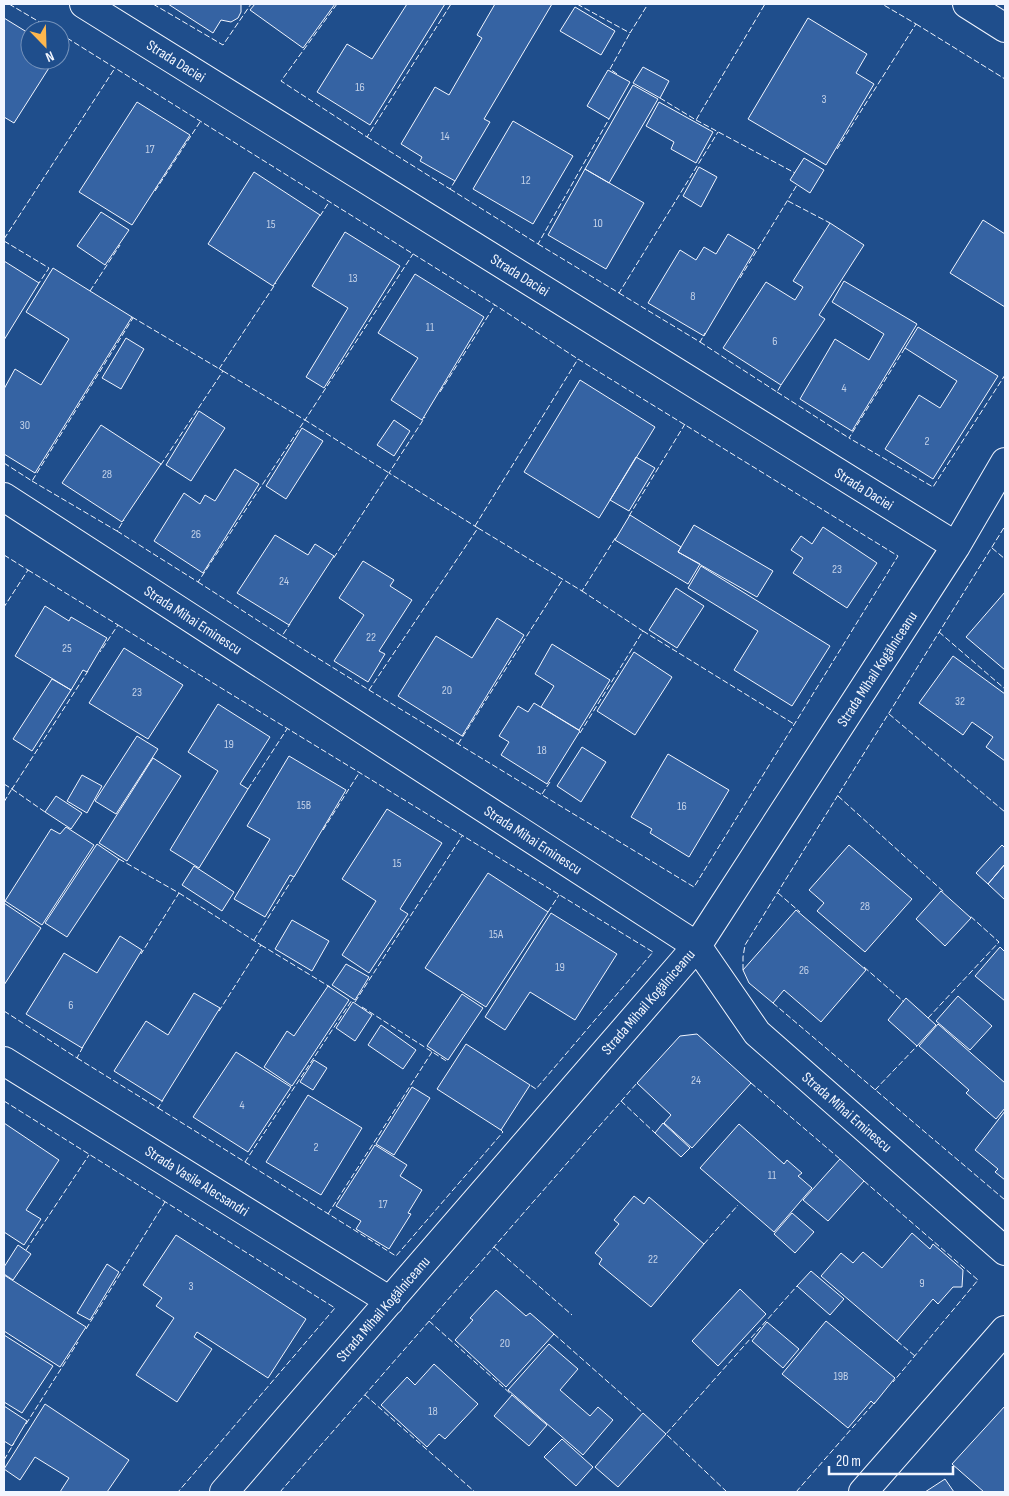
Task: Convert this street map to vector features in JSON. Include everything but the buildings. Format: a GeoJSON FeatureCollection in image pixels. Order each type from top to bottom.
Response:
{"type":"FeatureCollection","features":[{"type":"Feature","properties":{"kind":"street","name":"Strada Daciei"},"geometry":{"type":"LineString","coordinates":[[84,4],[956,546]]}},
{"type":"Feature","properties":{"kind":"street"},"geometry":{"type":"LineString","coordinates":[[967,4],[1005,28]]}},
{"type":"Feature","properties":{"kind":"street","name":"Strada Mihail Kogălniceanu"},"geometry":{"type":"LineString","coordinates":[[224,1492],[697,946],[956,546],[1005,462]]}},
{"type":"Feature","properties":{"kind":"street","name":"Strada Mihai Eminescu"},"geometry":{"type":"LineString","coordinates":[[4,497],[697,946],[757,1032],[1005,1251]]}},
{"type":"Feature","properties":{"kind":"street","name":"Strada Vasile Alecsandri"},"geometry":{"type":"LineString","coordinates":[[4,1061],[390,1301]]}},
{"type":"Feature","properties":{"kind":"street"},"geometry":{"type":"LineString","coordinates":[[863,1492],[1005,1330]]}},
{"type":"Feature","properties":{"kind":"fence"},"geometry":{"type":"LineString","coordinates":[[9,4],[36,20]]}},
{"type":"Feature","properties":{"kind":"fence"},"geometry":{"type":"LineString","coordinates":[[153,4],[223,45],[251,4]]}},
{"type":"Feature","properties":{"kind":"fence"},"geometry":{"type":"LineString","coordinates":[[337,4],[281,81],[367,137],[451,4]]}},
{"type":"Feature","properties":{"kind":"fence"},"geometry":{"type":"LineString","coordinates":[[577,4],[630,33],[648,4]]}},
{"type":"Feature","properties":{"kind":"fence"},"geometry":{"type":"LineString","coordinates":[[660,98],[696,120],[765,4]]}},
{"type":"Feature","properties":{"kind":"fence"},"geometry":{"type":"LineString","coordinates":[[837,149],[916,24],[882,4]]}},
{"type":"Feature","properties":{"kind":"fence"},"geometry":{"type":"LineString","coordinates":[[916,24],[1005,79]]}},
{"type":"Feature","properties":{"kind":"fence"},"geometry":{"type":"LineString","coordinates":[[617,74],[610,69],[630,33]]}},
{"type":"Feature","properties":{"kind":"fence"},"geometry":{"type":"LineString","coordinates":[[70,40],[495,305],[578,359],[898,556],[694,887],[369,690]]}},
{"type":"Feature","properties":{"kind":"fence"},"geometry":{"type":"LineString","coordinates":[[4,239],[115,68]]}},
{"type":"Feature","properties":{"kind":"fence"},"geometry":{"type":"LineString","coordinates":[[450,189],[538,244],[609,119]]}},
{"type":"Feature","properties":{"kind":"fence"},"geometry":{"type":"LineString","coordinates":[[696,120],[795,173]]}},
{"type":"Feature","properties":{"kind":"fence"},"geometry":{"type":"LineString","coordinates":[[155,191],[200,122]]}},
{"type":"Feature","properties":{"kind":"fence"},"geometry":{"type":"LineString","coordinates":[[538,244],[619,293],[718,132]]}},
{"type":"Feature","properties":{"kind":"fence"},"geometry":{"type":"LineString","coordinates":[[367,137],[450,189],[455,181]]}},
{"type":"Feature","properties":{"kind":"fence"},"geometry":{"type":"LineString","coordinates":[[740,278],[797,185]]}},
{"type":"Feature","properties":{"kind":"fence"},"geometry":{"type":"LineString","coordinates":[[788,201],[830,223]]}},
{"type":"Feature","properties":{"kind":"fence"},"geometry":{"type":"LineString","coordinates":[[320,216],[329,202]]}},
{"type":"Feature","properties":{"kind":"fence"},"geometry":{"type":"LineString","coordinates":[[4,241],[49,268],[39,283]]}},
{"type":"Feature","properties":{"kind":"fence"},"geometry":{"type":"LineString","coordinates":[[90,291],[120,245]]}},
{"type":"Feature","properties":{"kind":"fence"},"geometry":{"type":"LineString","coordinates":[[223,371],[305,420],[413,254]]}},
{"type":"Feature","properties":{"kind":"fence"},"geometry":{"type":"LineString","coordinates":[[219,369],[276,283]]}},
{"type":"Feature","properties":{"kind":"fence"},"geometry":{"type":"LineString","coordinates":[[619,293],[700,342],[705,333]]}},
{"type":"Feature","properties":{"kind":"fence"},"geometry":{"type":"LineString","coordinates":[[440,392],[495,305]]}},
{"type":"Feature","properties":{"kind":"fence"},"geometry":{"type":"LineString","coordinates":[[132,317],[223,371],[160,466]]}},
{"type":"Feature","properties":{"kind":"fence"},"geometry":{"type":"LineString","coordinates":[[4,463],[32,481],[133,318]]}},
{"type":"Feature","properties":{"kind":"fence"},"geometry":{"type":"LineString","coordinates":[[700,342],[777,392],[781,385]]}},
{"type":"Feature","properties":{"kind":"fence"},"geometry":{"type":"LineString","coordinates":[[905,348],[849,438],[933,487],[1005,375]]}},
{"type":"Feature","properties":{"kind":"fence"},"geometry":{"type":"LineString","coordinates":[[475,526],[578,359]]}},
{"type":"Feature","properties":{"kind":"fence"},"geometry":{"type":"LineString","coordinates":[[777,392],[849,438]]}},
{"type":"Feature","properties":{"kind":"fence"},"geometry":{"type":"LineString","coordinates":[[282,636],[369,690],[478,528],[389,473],[425,417]]}},
{"type":"Feature","properties":{"kind":"fence"},"geometry":{"type":"LineString","coordinates":[[117,531],[198,582],[305,420],[389,473],[333,559]]}},
{"type":"Feature","properties":{"kind":"fence"},"geometry":{"type":"LineString","coordinates":[[629,516],[685,424]]}},
{"type":"Feature","properties":{"kind":"fence"},"geometry":{"type":"LineString","coordinates":[[32,481],[117,531],[124,520]]}},
{"type":"Feature","properties":{"kind":"fence"},"geometry":{"type":"LineString","coordinates":[[743,970],[745,945],[1005,526]]}},
{"type":"Feature","properties":{"kind":"fence"},"geometry":{"type":"LineString","coordinates":[[478,528],[582,591],[616,537]]}},
{"type":"Feature","properties":{"kind":"fence"},"geometry":{"type":"LineString","coordinates":[[992,548],[1005,559]]}},
{"type":"Feature","properties":{"kind":"fence"},"geometry":{"type":"LineString","coordinates":[[4,555],[28,570],[4,607]]}},
{"type":"Feature","properties":{"kind":"fence"},"geometry":{"type":"LineString","coordinates":[[28,570],[118,625],[100,652]]}},
{"type":"Feature","properties":{"kind":"fence"},"geometry":{"type":"LineString","coordinates":[[458,744],[563,579]]}},
{"type":"Feature","properties":{"kind":"fence"},"geometry":{"type":"LineString","coordinates":[[198,582],[282,636],[290,624]]}},
{"type":"Feature","properties":{"kind":"fence"},"geometry":{"type":"LineString","coordinates":[[580,733],[643,631],[582,591]]}},
{"type":"Feature","properties":{"kind":"fence"},"geometry":{"type":"LineString","coordinates":[[118,625],[653,952],[536,1089],[530,1085]]}},
{"type":"Feature","properties":{"kind":"fence"},"geometry":{"type":"LineString","coordinates":[[643,631],[794,724]]}},
{"type":"Feature","properties":{"kind":"fence"},"geometry":{"type":"LineString","coordinates":[[939,632],[1005,689]]}},
{"type":"Feature","properties":{"kind":"fence"},"geometry":{"type":"LineString","coordinates":[[4,784],[12,789],[88,671]]}},
{"type":"Feature","properties":{"kind":"fence"},"geometry":{"type":"LineString","coordinates":[[889,714],[1005,812]]}},
{"type":"Feature","properties":{"kind":"fence"},"geometry":{"type":"LineString","coordinates":[[248,789],[287,729]]}},
{"type":"Feature","properties":{"kind":"fence"},"geometry":{"type":"LineString","coordinates":[[323,830],[359,773]]}},
{"type":"Feature","properties":{"kind":"fence"},"geometry":{"type":"LineString","coordinates":[[542,794],[550,782]]}},
{"type":"Feature","properties":{"kind":"fence"},"geometry":{"type":"LineString","coordinates":[[4,802],[13,787]]}},
{"type":"Feature","properties":{"kind":"fence"},"geometry":{"type":"LineString","coordinates":[[12,789],[45,812]]}},
{"type":"Feature","properties":{"kind":"fence"},"geometry":{"type":"LineString","coordinates":[[838,796],[945,893]]}},
{"type":"Feature","properties":{"kind":"fence"},"geometry":{"type":"LineString","coordinates":[[355,1002],[462,836]]}},
{"type":"Feature","properties":{"kind":"fence"},"geometry":{"type":"LineString","coordinates":[[119,859],[179,893],[141,954]]}},
{"type":"Feature","properties":{"kind":"fence"},"geometry":{"type":"LineString","coordinates":[[254,940],[295,875]]}},
{"type":"Feature","properties":{"kind":"fence"},"geometry":{"type":"LineString","coordinates":[[179,893],[261,945],[219,1011]]}},
{"type":"Feature","properties":{"kind":"fence"},"geometry":{"type":"LineString","coordinates":[[778,893],[800,912]]}},
{"type":"Feature","properties":{"kind":"fence"},"geometry":{"type":"LineString","coordinates":[[548,912],[559,895]]}},
{"type":"Feature","properties":{"kind":"fence"},"geometry":{"type":"LineString","coordinates":[[928,1018],[999,942],[969,915]]}},
{"type":"Feature","properties":{"kind":"fence"},"geometry":{"type":"LineString","coordinates":[[261,945],[330,987]]}},
{"type":"Feature","properties":{"kind":"fence"},"geometry":{"type":"LineString","coordinates":[[864,967],[904,1002]]}},
{"type":"Feature","properties":{"kind":"fence"},"geometry":{"type":"LineString","coordinates":[[158,1108],[245,1162],[352,1000]]}},
{"type":"Feature","properties":{"kind":"fence"},"geometry":{"type":"LineString","coordinates":[[773,1003],[1005,1200]]}},
{"type":"Feature","properties":{"kind":"fence"},"geometry":{"type":"LineString","coordinates":[[362,1007],[448,1062]]}},
{"type":"Feature","properties":{"kind":"fence"},"geometry":{"type":"LineString","coordinates":[[4,1011],[77,1058],[84,1045]]}},
{"type":"Feature","properties":{"kind":"fence"},"geometry":{"type":"LineString","coordinates":[[875,1090],[917,1046]]}},
{"type":"Feature","properties":{"kind":"fence"},"geometry":{"type":"LineString","coordinates":[[328,1214],[432,1052]]}},
{"type":"Feature","properties":{"kind":"fence"},"geometry":{"type":"LineString","coordinates":[[77,1058],[158,1108],[163,1100]]}},
{"type":"Feature","properties":{"kind":"fence"},"geometry":{"type":"LineString","coordinates":[[280,1492],[637,1083]]}},
{"type":"Feature","properties":{"kind":"fence"},"geometry":{"type":"LineString","coordinates":[[751,1083],[840,1159]]}},
{"type":"Feature","properties":{"kind":"fence"},"geometry":{"type":"LineString","coordinates":[[4,1101],[335,1308],[178,1492]]}},
{"type":"Feature","properties":{"kind":"fence"},"geometry":{"type":"LineString","coordinates":[[621,1101],[655,1133]]}},
{"type":"Feature","properties":{"kind":"fence"},"geometry":{"type":"LineString","coordinates":[[245,1162],[396,1256],[503,1132],[501,1130]]}},
{"type":"Feature","properties":{"kind":"fence"},"geometry":{"type":"LineString","coordinates":[[26,1250],[89,1155]]}},
{"type":"Feature","properties":{"kind":"fence"},"geometry":{"type":"LineString","coordinates":[[864,1181],[978,1280],[893,1382]]}},
{"type":"Feature","properties":{"kind":"fence"},"geometry":{"type":"LineString","coordinates":[[86,1329],[165,1202]]}},
{"type":"Feature","properties":{"kind":"fence"},"geometry":{"type":"LineString","coordinates":[[704,1244],[738,1205]]}},
{"type":"Feature","properties":{"kind":"fence"},"geometry":{"type":"LineString","coordinates":[[494,1247],[572,1315]]}},
{"type":"Feature","properties":{"kind":"fence"},"geometry":{"type":"LineString","coordinates":[[727,1492],[666,1434],[797,1286]]}},
{"type":"Feature","properties":{"kind":"fence"},"geometry":{"type":"LineString","coordinates":[[429,1321],[512,1395]]}},
{"type":"Feature","properties":{"kind":"fence"},"geometry":{"type":"LineString","coordinates":[[554,1334],[643,1413]]}},
{"type":"Feature","properties":{"kind":"fence"},"geometry":{"type":"LineString","coordinates":[[897,1341],[915,1356]]}},
{"type":"Feature","properties":{"kind":"fence"},"geometry":{"type":"LineString","coordinates":[[26,1424],[78,1342]]}},
{"type":"Feature","properties":{"kind":"fence"},"geometry":{"type":"LineString","coordinates":[[365,1395],[475,1492]]}},
{"type":"Feature","properties":{"kind":"fence"},"geometry":{"type":"LineString","coordinates":[[796,1492],[875,1402]]}},
{"type":"Feature","properties":{"kind":"fence"},"geometry":{"type":"LineString","coordinates":[[4,1460],[14,1443]]}}]}
